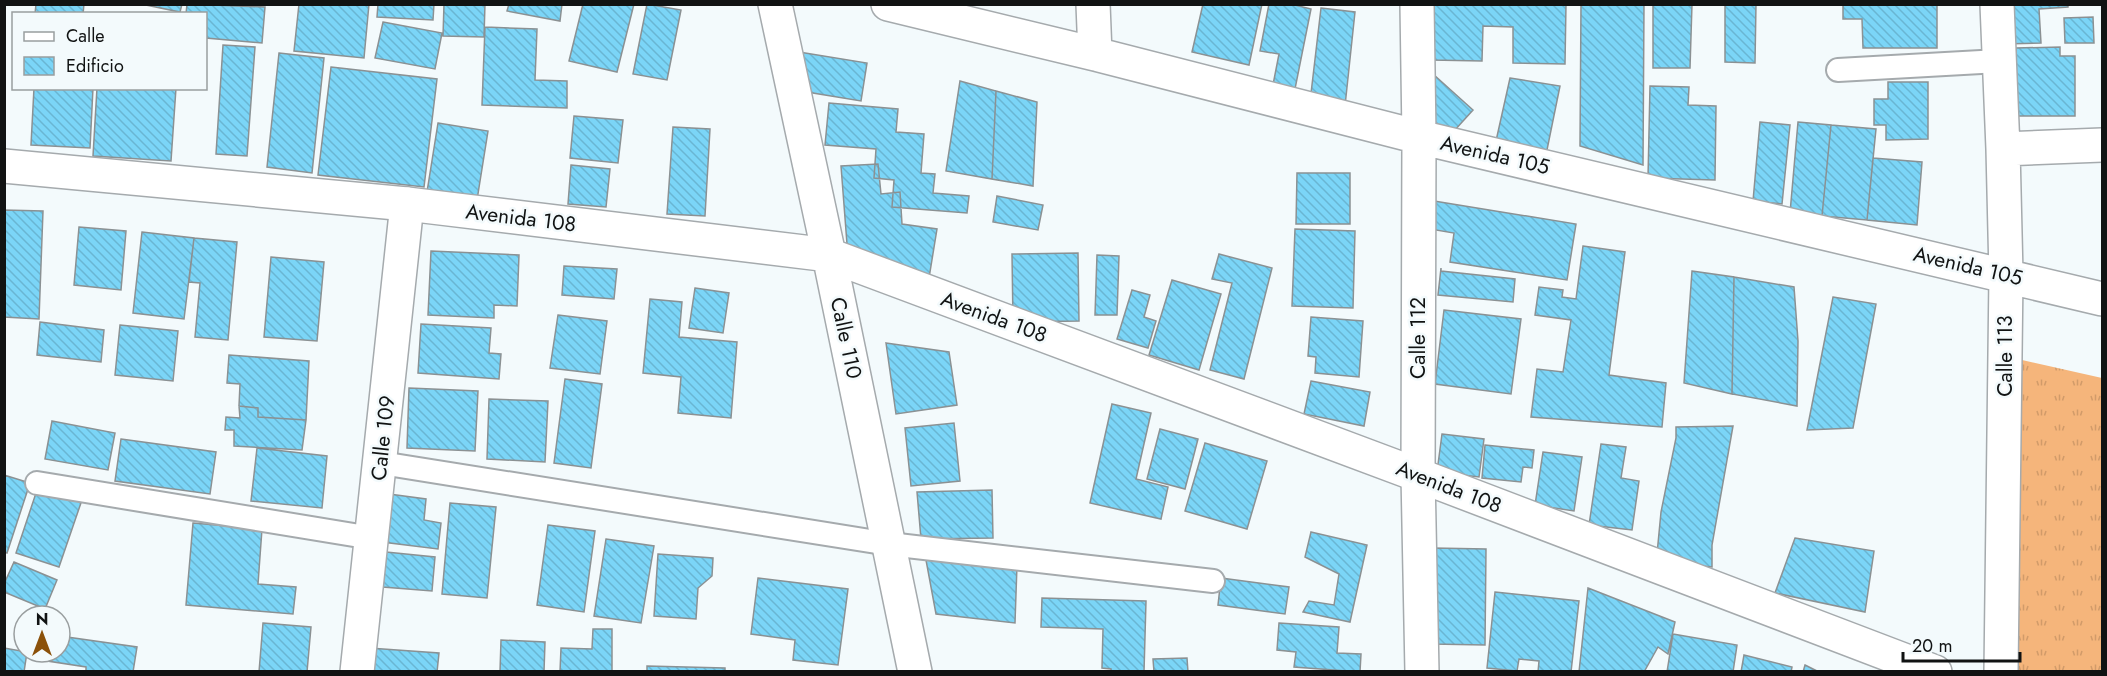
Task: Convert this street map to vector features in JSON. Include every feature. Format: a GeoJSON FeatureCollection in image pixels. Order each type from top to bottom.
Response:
{"type":"FeatureCollection","features":[{"type":"Feature","properties":{"kind":"street","name":"Calle 110"},"geometry":{"type":"LineString","coordinates":[[775,4],[915,672]]}},
{"type":"Feature","properties":{"kind":"street","name":"Avenida 105"},"geometry":{"type":"LineString","coordinates":[[888,4],[1419,137],[2103,299]]}},
{"type":"Feature","properties":{"kind":"street"},"geometry":{"type":"LineString","coordinates":[[1093,4],[1095,54]]}},
{"type":"Feature","properties":{"kind":"street","name":"Calle 112"},"geometry":{"type":"LineString","coordinates":[[1417,4],[1418,475],[1422,672]]}},
{"type":"Feature","properties":{"kind":"street","name":"Calle 113"},"geometry":{"type":"LineString","coordinates":[[1997,4],[2006,275],[2001,672]]}},
{"type":"Feature","properties":{"kind":"street"},"geometry":{"type":"LineString","coordinates":[[2003,149],[2103,145]]}},
{"type":"Feature","properties":{"kind":"street","name":"Avenida 108"},"geometry":{"type":"LineString","coordinates":[[4,166],[407,204],[829,255],[1418,475],[1935,672]]}},
{"type":"Feature","properties":{"kind":"street","name":"Calle 109"},"geometry":{"type":"LineString","coordinates":[[357,672],[407,204]]}},
{"type":"Feature","properties":{"kind":"lane"},"geometry":{"type":"LineString","coordinates":[[1838,70],[1999,61]]}},
{"type":"Feature","properties":{"kind":"lane"},"geometry":{"type":"LineString","coordinates":[[381,463],[889,544],[1213,582]]}},
{"type":"Feature","properties":{"kind":"lane"},"geometry":{"type":"LineString","coordinates":[[37,483],[372,538]]}},
{"type":"Feature","properties":{"kind":"green space"},"geometry":{"type":"Polygon","coordinates":[[[2009,357],[2102,378],[2102,671],[2018,672],[2005,667],[2009,357]]]}},
{"type":"Feature","properties":{"kind":"building"},"geometry":{"type":"Polygon","coordinates":[[[36,4],[84,4],[83,12],[35,12],[36,4]]]}},
{"type":"Feature","properties":{"kind":"building"},"geometry":{"type":"Polygon","coordinates":[[[141,4],[182,4],[180,12],[141,4]]]}},
{"type":"Feature","properties":{"kind":"building"},"geometry":{"type":"Polygon","coordinates":[[[187,4],[265,7],[262,43],[207,38],[207,12],[186,12],[187,4]]]}},
{"type":"Feature","properties":{"kind":"building"},"geometry":{"type":"Polygon","coordinates":[[[299,4],[369,4],[364,58],[294,51],[299,4]]]}},
{"type":"Feature","properties":{"kind":"building"},"geometry":{"type":"Polygon","coordinates":[[[378,4],[434,4],[433,20],[377,17],[378,4]]]}},
{"type":"Feature","properties":{"kind":"building"},"geometry":{"type":"Polygon","coordinates":[[[444,4],[485,4],[484,37],[443,36],[444,4]]]}},
{"type":"Feature","properties":{"kind":"building"},"geometry":{"type":"Polygon","coordinates":[[[509,4],[562,4],[560,21],[507,11],[509,4]]]}},
{"type":"Feature","properties":{"kind":"building"},"geometry":{"type":"Polygon","coordinates":[[[583,4],[634,4],[617,72],[569,61],[583,4]]]}},
{"type":"Feature","properties":{"kind":"building"},"geometry":{"type":"Polygon","coordinates":[[[647,4],[681,10],[667,80],[633,74],[647,4]]]}},
{"type":"Feature","properties":{"kind":"building"},"geometry":{"type":"Polygon","coordinates":[[[1203,4],[1262,4],[1249,65],[1192,52],[1203,4]]]}},
{"type":"Feature","properties":{"kind":"building"},"geometry":{"type":"Polygon","coordinates":[[[1269,4],[1291,4],[1311,9],[1294,94],[1272,90],[1279,54],[1260,51],[1269,4]]]}},
{"type":"Feature","properties":{"kind":"building"},"geometry":{"type":"Polygon","coordinates":[[[1433,4],[1566,4],[1565,64],[1513,63],[1513,27],[1483,26],[1482,61],[1431,60],[1433,4]]]}},
{"type":"Feature","properties":{"kind":"building"},"geometry":{"type":"Polygon","coordinates":[[[1581,4],[1644,4],[1643,165],[1580,146],[1581,4]]]}},
{"type":"Feature","properties":{"kind":"building"},"geometry":{"type":"Polygon","coordinates":[[[1653,4],[1692,4],[1690,68],[1653,68],[1653,4]]]}},
{"type":"Feature","properties":{"kind":"building"},"geometry":{"type":"Polygon","coordinates":[[[1725,4],[1756,4],[1755,63],[1725,62],[1725,4]]]}},
{"type":"Feature","properties":{"kind":"building"},"geometry":{"type":"Polygon","coordinates":[[[1843,4],[1937,4],[1937,48],[1863,48],[1862,19],[1843,19],[1843,4]]]}},
{"type":"Feature","properties":{"kind":"building"},"geometry":{"type":"Polygon","coordinates":[[[2001,4],[2068,4],[2068,7],[2039,9],[2041,43],[2002,44],[2001,4]]]}},
{"type":"Feature","properties":{"kind":"building"},"geometry":{"type":"Polygon","coordinates":[[[1321,8],[1355,12],[1345,106],[1310,102],[1321,8]]]}},
{"type":"Feature","properties":{"kind":"building"},"geometry":{"type":"Polygon","coordinates":[[[2093,17],[2094,43],[2065,43],[2064,18],[2093,17]]]}},
{"type":"Feature","properties":{"kind":"building"},"geometry":{"type":"Polygon","coordinates":[[[383,22],[442,33],[435,69],[375,58],[383,22]]]}},
{"type":"Feature","properties":{"kind":"building"},"geometry":{"type":"Polygon","coordinates":[[[485,27],[537,29],[535,80],[567,81],[567,108],[482,105],[485,27]]]}},
{"type":"Feature","properties":{"kind":"building"},"geometry":{"type":"Polygon","coordinates":[[[223,45],[255,47],[247,156],[216,154],[223,45]]]}},
{"type":"Feature","properties":{"kind":"building"},"geometry":{"type":"Polygon","coordinates":[[[2060,47],[2060,56],[2075,56],[2075,116],[2017,116],[2016,48],[2060,47]]]}},
{"type":"Feature","properties":{"kind":"building"},"geometry":{"type":"Polygon","coordinates":[[[799,52],[867,63],[861,101],[807,92],[799,52]]]}},
{"type":"Feature","properties":{"kind":"building"},"geometry":{"type":"Polygon","coordinates":[[[279,53],[324,58],[312,173],[267,167],[279,53]]]}},
{"type":"Feature","properties":{"kind":"building"},"geometry":{"type":"Polygon","coordinates":[[[331,67],[437,79],[424,187],[318,175],[331,67]]]}},
{"type":"Feature","properties":{"kind":"building"},"geometry":{"type":"Polygon","coordinates":[[[1433,74],[1473,110],[1454,131],[1430,129],[1433,74]]]}},
{"type":"Feature","properties":{"kind":"building"},"geometry":{"type":"Polygon","coordinates":[[[1510,78],[1560,86],[1547,150],[1496,141],[1510,78]]]}},
{"type":"Feature","properties":{"kind":"building"},"geometry":{"type":"Polygon","coordinates":[[[960,81],[996,91],[992,179],[946,171],[960,81]]]}},
{"type":"Feature","properties":{"kind":"building"},"geometry":{"type":"Polygon","coordinates":[[[1888,82],[1928,82],[1928,139],[1886,140],[1886,125],[1874,125],[1874,99],[1888,99],[1888,82]]]}},
{"type":"Feature","properties":{"kind":"building"},"geometry":{"type":"Polygon","coordinates":[[[1650,86],[1689,87],[1688,105],[1716,106],[1715,180],[1648,178],[1650,86]]]}},
{"type":"Feature","properties":{"kind":"building"},"geometry":{"type":"Polygon","coordinates":[[[34,90],[93,90],[90,148],[31,145],[34,90]]]}},
{"type":"Feature","properties":{"kind":"building"},"geometry":{"type":"Polygon","coordinates":[[[97,90],[176,90],[171,161],[93,156],[97,90]]]}},
{"type":"Feature","properties":{"kind":"building"},"geometry":{"type":"Polygon","coordinates":[[[996,91],[1037,102],[1033,186],[992,179],[996,91]]]}},
{"type":"Feature","properties":{"kind":"building"},"geometry":{"type":"Polygon","coordinates":[[[829,103],[898,109],[896,132],[924,134],[921,173],[935,174],[933,193],[969,196],[967,213],[892,207],[894,180],[874,178],[876,149],[825,145],[829,103]]]}},
{"type":"Feature","properties":{"kind":"building"},"geometry":{"type":"Polygon","coordinates":[[[574,116],[623,120],[618,163],[570,158],[574,116]]]}},
{"type":"Feature","properties":{"kind":"building"},"geometry":{"type":"Polygon","coordinates":[[[1760,122],[1790,125],[1782,204],[1753,201],[1760,122]]]}},
{"type":"Feature","properties":{"kind":"building"},"geometry":{"type":"Polygon","coordinates":[[[1798,122],[1831,125],[1822,216],[1790,213],[1798,122]]]}},
{"type":"Feature","properties":{"kind":"building"},"geometry":{"type":"Polygon","coordinates":[[[438,123],[488,131],[477,200],[427,192],[438,123]]]}},
{"type":"Feature","properties":{"kind":"building"},"geometry":{"type":"Polygon","coordinates":[[[1831,125],[1876,129],[1867,220],[1822,216],[1831,125]]]}},
{"type":"Feature","properties":{"kind":"building"},"geometry":{"type":"Polygon","coordinates":[[[673,127],[710,129],[705,216],[667,214],[673,127]]]}},
{"type":"Feature","properties":{"kind":"building"},"geometry":{"type":"Polygon","coordinates":[[[1873,158],[1922,162],[1917,225],[1867,220],[1873,158]]]}},
{"type":"Feature","properties":{"kind":"building"},"geometry":{"type":"Polygon","coordinates":[[[878,164],[881,194],[900,192],[902,224],[937,229],[929,278],[847,244],[841,166],[878,164]]]}},
{"type":"Feature","properties":{"kind":"building"},"geometry":{"type":"Polygon","coordinates":[[[571,165],[610,169],[606,207],[568,204],[571,165]]]}},
{"type":"Feature","properties":{"kind":"building"},"geometry":{"type":"Polygon","coordinates":[[[1297,173],[1350,173],[1350,224],[1296,224],[1297,173]]]}},
{"type":"Feature","properties":{"kind":"building"},"geometry":{"type":"Polygon","coordinates":[[[997,196],[1043,205],[1038,230],[993,222],[997,196]]]}},
{"type":"Feature","properties":{"kind":"building"},"geometry":{"type":"Polygon","coordinates":[[[1434,201],[1576,224],[1567,280],[1450,262],[1454,233],[1430,229],[1434,201]]]}},
{"type":"Feature","properties":{"kind":"building"},"geometry":{"type":"Polygon","coordinates":[[[4,210],[43,211],[39,319],[4,317],[4,210]]]}},
{"type":"Feature","properties":{"kind":"building"},"geometry":{"type":"Polygon","coordinates":[[[79,227],[126,231],[121,290],[74,285],[79,227]]]}},
{"type":"Feature","properties":{"kind":"building"},"geometry":{"type":"Polygon","coordinates":[[[1295,229],[1355,231],[1353,308],[1292,306],[1295,229]]]}},
{"type":"Feature","properties":{"kind":"building"},"geometry":{"type":"Polygon","coordinates":[[[142,232],[194,238],[184,319],[133,313],[142,232]]]}},
{"type":"Feature","properties":{"kind":"building"},"geometry":{"type":"Polygon","coordinates":[[[194,238],[237,242],[228,340],[195,337],[200,283],[189,282],[194,238]]]}},
{"type":"Feature","properties":{"kind":"building"},"geometry":{"type":"Polygon","coordinates":[[[1583,246],[1625,252],[1609,375],[1666,383],[1662,427],[1531,417],[1537,369],[1563,372],[1571,320],[1535,315],[1539,287],[1563,290],[1562,297],[1576,299],[1583,246]]]}},
{"type":"Feature","properties":{"kind":"building"},"geometry":{"type":"Polygon","coordinates":[[[431,251],[519,255],[517,306],[494,305],[494,318],[428,315],[431,251]]]}},
{"type":"Feature","properties":{"kind":"building"},"geometry":{"type":"Polygon","coordinates":[[[1078,253],[1079,321],[1013,322],[1012,254],[1078,253]]]}},
{"type":"Feature","properties":{"kind":"building"},"geometry":{"type":"Polygon","coordinates":[[[1219,254],[1272,268],[1244,379],[1210,370],[1232,283],[1212,279],[1219,254]]]}},
{"type":"Feature","properties":{"kind":"building"},"geometry":{"type":"Polygon","coordinates":[[[1097,255],[1119,256],[1117,315],[1095,315],[1097,255]]]}},
{"type":"Feature","properties":{"kind":"building"},"geometry":{"type":"Polygon","coordinates":[[[271,257],[324,262],[317,341],[264,337],[271,257]]]}},
{"type":"Feature","properties":{"kind":"building"},"geometry":{"type":"Polygon","coordinates":[[[564,266],[617,269],[614,299],[562,295],[564,266]]]}},
{"type":"Feature","properties":{"kind":"building"},"geometry":{"type":"Polygon","coordinates":[[[1441,268],[1441,271],[1515,279],[1513,302],[1438,295],[1441,268]]]}},
{"type":"Feature","properties":{"kind":"building"},"geometry":{"type":"Polygon","coordinates":[[[1692,271],[1734,277],[1732,394],[1684,383],[1692,271]]]}},
{"type":"Feature","properties":{"kind":"building"},"geometry":{"type":"Polygon","coordinates":[[[1734,277],[1794,287],[1798,341],[1797,406],[1732,394],[1734,277]]]}},
{"type":"Feature","properties":{"kind":"building"},"geometry":{"type":"Polygon","coordinates":[[[1172,280],[1221,294],[1199,370],[1149,355],[1172,280]]]}},
{"type":"Feature","properties":{"kind":"building"},"geometry":{"type":"Polygon","coordinates":[[[695,288],[729,293],[723,333],[689,328],[695,288]]]}},
{"type":"Feature","properties":{"kind":"building"},"geometry":{"type":"Polygon","coordinates":[[[1132,290],[1150,295],[1144,317],[1156,321],[1148,348],[1117,339],[1132,290]]]}},
{"type":"Feature","properties":{"kind":"building"},"geometry":{"type":"Polygon","coordinates":[[[1833,297],[1876,304],[1853,428],[1807,430],[1833,297]]]}},
{"type":"Feature","properties":{"kind":"building"},"geometry":{"type":"Polygon","coordinates":[[[650,299],[682,302],[679,337],[737,342],[731,418],[678,413],[681,377],[643,373],[650,299]]]}},
{"type":"Feature","properties":{"kind":"building"},"geometry":{"type":"Polygon","coordinates":[[[1444,310],[1521,319],[1511,394],[1435,384],[1444,310]]]}},
{"type":"Feature","properties":{"kind":"building"},"geometry":{"type":"Polygon","coordinates":[[[558,315],[607,321],[600,374],[550,368],[558,315]]]}},
{"type":"Feature","properties":{"kind":"building"},"geometry":{"type":"Polygon","coordinates":[[[1311,317],[1363,321],[1359,377],[1315,373],[1316,357],[1308,356],[1311,317]]]}},
{"type":"Feature","properties":{"kind":"building"},"geometry":{"type":"Polygon","coordinates":[[[40,322],[104,330],[101,362],[37,355],[40,322]]]}},
{"type":"Feature","properties":{"kind":"building"},"geometry":{"type":"Polygon","coordinates":[[[421,324],[491,328],[489,353],[501,354],[499,379],[418,373],[421,324]]]}},
{"type":"Feature","properties":{"kind":"building"},"geometry":{"type":"Polygon","coordinates":[[[120,325],[178,331],[173,381],[115,375],[120,325]]]}},
{"type":"Feature","properties":{"kind":"building"},"geometry":{"type":"Polygon","coordinates":[[[886,343],[949,352],[957,405],[896,414],[886,343]]]}},
{"type":"Feature","properties":{"kind":"building"},"geometry":{"type":"Polygon","coordinates":[[[229,355],[309,361],[306,420],[258,417],[258,408],[239,406],[240,384],[227,383],[229,355]]]}},
{"type":"Feature","properties":{"kind":"building"},"geometry":{"type":"Polygon","coordinates":[[[565,379],[602,384],[591,468],[554,463],[565,379]]]}},
{"type":"Feature","properties":{"kind":"building"},"geometry":{"type":"Polygon","coordinates":[[[1311,381],[1370,392],[1364,426],[1304,414],[1311,381]]]}},
{"type":"Feature","properties":{"kind":"building"},"geometry":{"type":"Polygon","coordinates":[[[409,388],[478,391],[475,451],[407,448],[409,388]]]}},
{"type":"Feature","properties":{"kind":"building"},"geometry":{"type":"Polygon","coordinates":[[[489,399],[548,401],[545,462],[487,459],[489,399]]]}},
{"type":"Feature","properties":{"kind":"building"},"geometry":{"type":"Polygon","coordinates":[[[1112,404],[1151,413],[1136,479],[1168,487],[1161,519],[1090,503],[1112,404]]]}},
{"type":"Feature","properties":{"kind":"building"},"geometry":{"type":"Polygon","coordinates":[[[239,406],[258,408],[258,417],[306,420],[302,450],[234,446],[234,430],[225,430],[226,417],[240,418],[239,406]]]}},
{"type":"Feature","properties":{"kind":"building"},"geometry":{"type":"Polygon","coordinates":[[[52,421],[115,433],[108,470],[45,459],[52,421]]]}},
{"type":"Feature","properties":{"kind":"building"},"geometry":{"type":"Polygon","coordinates":[[[954,423],[960,481],[911,486],[905,428],[954,423]]]}},
{"type":"Feature","properties":{"kind":"building"},"geometry":{"type":"Polygon","coordinates":[[[1733,426],[1712,545],[1712,567],[1679,564],[1657,554],[1661,512],[1676,438],[1676,427],[1733,426]]]}},
{"type":"Feature","properties":{"kind":"building"},"geometry":{"type":"Polygon","coordinates":[[[1160,429],[1198,439],[1185,489],[1147,479],[1160,429]]]}},
{"type":"Feature","properties":{"kind":"building"},"geometry":{"type":"Polygon","coordinates":[[[1442,434],[1484,439],[1479,477],[1437,472],[1442,434]]]}},
{"type":"Feature","properties":{"kind":"building"},"geometry":{"type":"Polygon","coordinates":[[[121,439],[216,452],[210,494],[115,481],[121,439]]]}},
{"type":"Feature","properties":{"kind":"building"},"geometry":{"type":"Polygon","coordinates":[[[1205,443],[1267,461],[1247,529],[1185,511],[1205,443]]]}},
{"type":"Feature","properties":{"kind":"building"},"geometry":{"type":"Polygon","coordinates":[[[1601,444],[1626,447],[1621,478],[1639,481],[1632,530],[1589,525],[1601,444]]]}},
{"type":"Feature","properties":{"kind":"building"},"geometry":{"type":"Polygon","coordinates":[[[1485,445],[1534,450],[1532,468],[1523,467],[1521,482],[1482,478],[1485,445]]]}},
{"type":"Feature","properties":{"kind":"building"},"geometry":{"type":"Polygon","coordinates":[[[257,448],[327,456],[322,508],[251,501],[257,448]]]}},
{"type":"Feature","properties":{"kind":"building"},"geometry":{"type":"Polygon","coordinates":[[[1543,452],[1582,457],[1574,511],[1535,505],[1543,452]]]}},
{"type":"Feature","properties":{"kind":"building"},"geometry":{"type":"Polygon","coordinates":[[[4,475],[30,483],[7,553],[4,552],[4,475]]]}},
{"type":"Feature","properties":{"kind":"building"},"geometry":{"type":"Polygon","coordinates":[[[992,490],[993,538],[921,539],[917,492],[992,490]]]}},
{"type":"Feature","properties":{"kind":"building"},"geometry":{"type":"Polygon","coordinates":[[[36,493],[83,497],[59,567],[16,553],[36,493]]]}},
{"type":"Feature","properties":{"kind":"building"},"geometry":{"type":"Polygon","coordinates":[[[389,494],[426,499],[424,520],[441,523],[438,549],[382,542],[389,494]]]}},
{"type":"Feature","properties":{"kind":"building"},"geometry":{"type":"Polygon","coordinates":[[[450,503],[496,507],[487,598],[442,594],[450,503]]]}},
{"type":"Feature","properties":{"kind":"building"},"geometry":{"type":"Polygon","coordinates":[[[193,523],[262,529],[258,584],[296,587],[293,614],[186,605],[193,523]]]}},
{"type":"Feature","properties":{"kind":"building"},"geometry":{"type":"Polygon","coordinates":[[[548,525],[595,531],[584,612],[537,605],[548,525]]]}},
{"type":"Feature","properties":{"kind":"building"},"geometry":{"type":"Polygon","coordinates":[[[1311,532],[1367,545],[1350,622],[1303,612],[1309,601],[1334,605],[1339,574],[1305,557],[1311,532]]]}},
{"type":"Feature","properties":{"kind":"building"},"geometry":{"type":"Polygon","coordinates":[[[1795,538],[1874,551],[1865,612],[1775,593],[1795,538]]]}},
{"type":"Feature","properties":{"kind":"building"},"geometry":{"type":"Polygon","coordinates":[[[606,539],[654,546],[641,623],[594,616],[606,539]]]}},
{"type":"Feature","properties":{"kind":"building"},"geometry":{"type":"Polygon","coordinates":[[[1433,548],[1486,549],[1485,645],[1432,644],[1433,548]]]}},
{"type":"Feature","properties":{"kind":"building"},"geometry":{"type":"Polygon","coordinates":[[[386,552],[435,557],[432,591],[383,587],[386,552]]]}},
{"type":"Feature","properties":{"kind":"building"},"geometry":{"type":"Polygon","coordinates":[[[658,554],[713,558],[712,576],[698,588],[696,619],[654,616],[658,554]]]}},
{"type":"Feature","properties":{"kind":"building"},"geometry":{"type":"Polygon","coordinates":[[[926,560],[1017,565],[1015,623],[936,614],[926,560]]]}},
{"type":"Feature","properties":{"kind":"building"},"geometry":{"type":"Polygon","coordinates":[[[14,562],[57,580],[47,604],[33,604],[4,592],[4,584],[14,562]]]}},
{"type":"Feature","properties":{"kind":"building"},"geometry":{"type":"Polygon","coordinates":[[[758,578],[848,589],[838,665],[793,660],[795,640],[751,634],[758,578]]]}},
{"type":"Feature","properties":{"kind":"building"},"geometry":{"type":"Polygon","coordinates":[[[1221,578],[1289,587],[1285,614],[1218,605],[1221,578]]]}},
{"type":"Feature","properties":{"kind":"building"},"geometry":{"type":"Polygon","coordinates":[[[1588,588],[1675,622],[1668,654],[1658,647],[1644,672],[1579,672],[1588,588]]]}},
{"type":"Feature","properties":{"kind":"building"},"geometry":{"type":"Polygon","coordinates":[[[1495,592],[1579,601],[1571,672],[1538,672],[1539,661],[1519,659],[1517,671],[1487,668],[1495,592]]]}},
{"type":"Feature","properties":{"kind":"building"},"geometry":{"type":"Polygon","coordinates":[[[1042,598],[1146,601],[1144,672],[1111,672],[1111,669],[1102,668],[1103,629],[1041,627],[1042,598]]]}},
{"type":"Feature","properties":{"kind":"building"},"geometry":{"type":"Polygon","coordinates":[[[263,623],[311,627],[307,672],[259,672],[263,623]]]}},
{"type":"Feature","properties":{"kind":"building"},"geometry":{"type":"Polygon","coordinates":[[[1279,623],[1339,627],[1337,653],[1361,654],[1360,672],[1294,667],[1296,652],[1277,650],[1279,623]]]}},
{"type":"Feature","properties":{"kind":"building"},"geometry":{"type":"Polygon","coordinates":[[[593,629],[612,629],[612,672],[560,672],[561,648],[592,649],[593,629]]]}},
{"type":"Feature","properties":{"kind":"building"},"geometry":{"type":"Polygon","coordinates":[[[1673,634],[1737,645],[1733,672],[1667,672],[1673,634]]]}},
{"type":"Feature","properties":{"kind":"building"},"geometry":{"type":"Polygon","coordinates":[[[72,638],[137,647],[133,672],[86,672],[86,667],[67,664],[72,664],[72,638]]]}},
{"type":"Feature","properties":{"kind":"building"},"geometry":{"type":"Polygon","coordinates":[[[501,640],[545,642],[544,672],[500,672],[501,640]]]}},
{"type":"Feature","properties":{"kind":"building"},"geometry":{"type":"Polygon","coordinates":[[[4,648],[12,649],[12,664],[25,664],[24,672],[4,672],[4,648]]]}},
{"type":"Feature","properties":{"kind":"building"},"geometry":{"type":"Polygon","coordinates":[[[369,648],[439,653],[437,672],[368,672],[369,648]]]}},
{"type":"Feature","properties":{"kind":"building"},"geometry":{"type":"Polygon","coordinates":[[[1744,655],[1792,667],[1791,672],[1741,672],[1744,655]]]}},
{"type":"Feature","properties":{"kind":"building"},"geometry":{"type":"Polygon","coordinates":[[[1187,658],[1188,672],[1154,672],[1153,659],[1187,658]]]}},
{"type":"Feature","properties":{"kind":"building"},"geometry":{"type":"Polygon","coordinates":[[[1805,665],[1819,672],[1803,672],[1805,665]]]}},
{"type":"Feature","properties":{"kind":"building"},"geometry":{"type":"Polygon","coordinates":[[[647,666],[725,668],[725,672],[647,672],[647,666]]]}}]}
